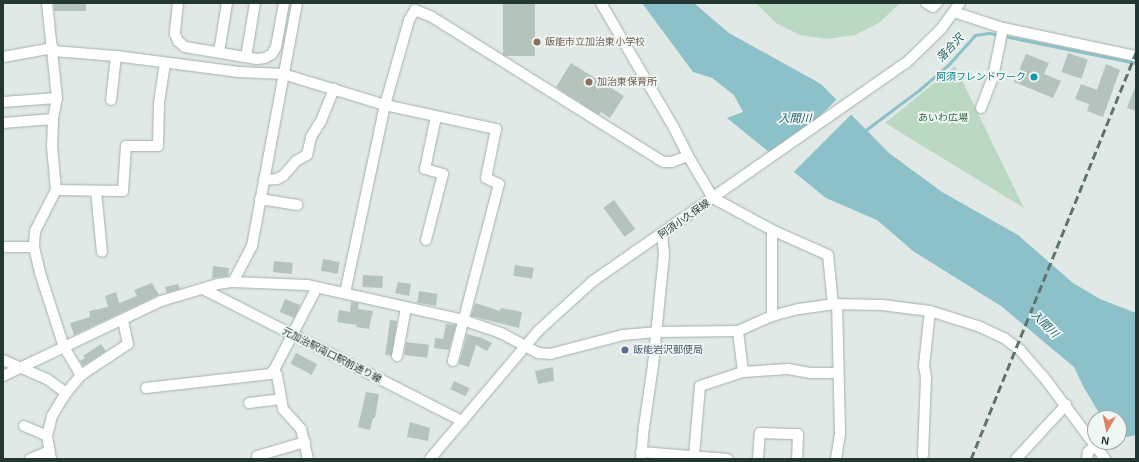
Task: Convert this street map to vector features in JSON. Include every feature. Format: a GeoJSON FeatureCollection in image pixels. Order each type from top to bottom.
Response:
{"type":"FeatureCollection","features":[{"type":"Feature","properties":{"kind":"street"},"geometry":{"type":"LineString","coordinates":[[47,3],[58,98],[53,119],[52,146],[56,190],[35,231],[34,247],[40,273],[64,347],[81,375]]}},
{"type":"Feature","properties":{"kind":"street"},"geometry":{"type":"LineString","coordinates":[[178,3],[175,34],[178,41],[185,47],[246,57],[265,58],[272,54],[276,48],[284,3]]}},
{"type":"Feature","properties":{"kind":"street"},"geometry":{"type":"LineString","coordinates":[[219,52],[227,3]]}},
{"type":"Feature","properties":{"kind":"street"},"geometry":{"type":"LineString","coordinates":[[246,57],[255,3]]}},
{"type":"Feature","properties":{"kind":"street"},"geometry":{"type":"LineString","coordinates":[[233,282],[252,246],[296,3]]}},
{"type":"Feature","properties":{"kind":"street"},"geometry":{"type":"LineString","coordinates":[[601,3],[713,198],[772,230],[828,255],[835,304],[838,373],[840,433],[836,459]]}},
{"type":"Feature","properties":{"kind":"street"},"geometry":{"type":"LineString","coordinates":[[926,3],[933,7],[937,3]]}},
{"type":"Feature","properties":{"kind":"street","name":"阿須小久保線"},"geometry":{"type":"LineString","coordinates":[[430,459],[524,346],[538,331],[593,281],[906,63],[926,44],[960,3]]}},
{"type":"Feature","properties":{"kind":"street"},"geometry":{"type":"LineString","coordinates":[[345,293],[384,105],[409,20],[415,10],[432,17],[658,159],[664,162],[672,162],[688,156]]}},
{"type":"Feature","properties":{"kind":"street"},"geometry":{"type":"LineString","coordinates":[[954,12],[1003,33],[1136,56]]}},
{"type":"Feature","properties":{"kind":"street"},"geometry":{"type":"LineString","coordinates":[[981,108],[993,77],[1003,33]]}},
{"type":"Feature","properties":{"kind":"street"},"geometry":{"type":"LineString","coordinates":[[3,57],[53,49],[239,72],[283,74],[384,105],[496,129],[486,178],[499,184],[463,320],[454,361]]}},
{"type":"Feature","properties":{"kind":"street"},"geometry":{"type":"LineString","coordinates":[[111,100],[116,56]]}},
{"type":"Feature","properties":{"kind":"street"},"geometry":{"type":"LineString","coordinates":[[56,190],[123,192],[126,146],[158,146],[159,103],[165,63]]}},
{"type":"Feature","properties":{"kind":"street"},"geometry":{"type":"LineString","coordinates":[[264,180],[277,179],[283,176],[296,161],[307,155],[312,137],[321,121],[334,89]]}},
{"type":"Feature","properties":{"kind":"street"},"geometry":{"type":"LineString","coordinates":[[3,102],[58,98]]}},
{"type":"Feature","properties":{"kind":"street"},"geometry":{"type":"LineString","coordinates":[[426,240],[443,174],[425,169],[436,117]]}},
{"type":"Feature","properties":{"kind":"street"},"geometry":{"type":"LineString","coordinates":[[3,123],[53,119]]}},
{"type":"Feature","properties":{"kind":"street"},"geometry":{"type":"LineString","coordinates":[[96,191],[102,252]]}},
{"type":"Feature","properties":{"kind":"street"},"geometry":{"type":"LineString","coordinates":[[260,199],[298,205]]}},
{"type":"Feature","properties":{"kind":"street"},"geometry":{"type":"LineString","coordinates":[[772,230],[772,316]]}},
{"type":"Feature","properties":{"kind":"street"},"geometry":{"type":"LineString","coordinates":[[662,234],[664,254],[653,365],[641,455],[694,455],[728,459]]}},
{"type":"Feature","properties":{"kind":"street"},"geometry":{"type":"LineString","coordinates":[[3,247],[34,247]]}},
{"type":"Feature","properties":{"kind":"street"},"geometry":{"type":"LineString","coordinates":[[3,376],[161,301],[233,282],[266,282],[317,287],[345,293],[463,320],[501,333],[538,353],[550,354],[623,335],[656,332],[738,331],[772,316],[799,309],[835,304],[882,306],[930,311],[978,326],[1004,338],[1020,350],[1066,405],[1087,435]]}},
{"type":"Feature","properties":{"kind":"street"},"geometry":{"type":"LineString","coordinates":[[146,388],[270,374],[274,370],[317,287]]}},
{"type":"Feature","properties":{"kind":"street","name":"元加治駅南口駅前通り線"},"geometry":{"type":"LineString","coordinates":[[203,289],[462,420]]}},
{"type":"Feature","properties":{"kind":"street"},"geometry":{"type":"LineString","coordinates":[[397,356],[406,308]]}},
{"type":"Feature","properties":{"kind":"street"},"geometry":{"type":"LineString","coordinates":[[923,455],[926,377],[924,366],[930,311]]}},
{"type":"Feature","properties":{"kind":"street"},"geometry":{"type":"LineString","coordinates":[[30,459],[50,455],[47,436],[52,416],[66,393],[81,375],[128,344],[123,320]]}},
{"type":"Feature","properties":{"kind":"street"},"geometry":{"type":"LineString","coordinates":[[738,331],[743,372]]}},
{"type":"Feature","properties":{"kind":"street"},"geometry":{"type":"LineString","coordinates":[[3,360],[47,379],[66,393]]}},
{"type":"Feature","properties":{"kind":"street"},"geometry":{"type":"LineString","coordinates":[[694,455],[700,386],[743,372],[788,369],[810,373],[838,373]]}},
{"type":"Feature","properties":{"kind":"street"},"geometry":{"type":"LineString","coordinates":[[274,370],[277,375],[283,409],[301,429],[308,459]]}},
{"type":"Feature","properties":{"kind":"street"},"geometry":{"type":"LineString","coordinates":[[249,403],[281,399]]}},
{"type":"Feature","properties":{"kind":"street"},"geometry":{"type":"LineString","coordinates":[[1016,459],[1066,405]]}},
{"type":"Feature","properties":{"kind":"street"},"geometry":{"type":"LineString","coordinates":[[24,426],[47,436]]}},
{"type":"Feature","properties":{"kind":"street"},"geometry":{"type":"LineString","coordinates":[[758,459],[760,433],[798,434],[797,459]]}},
{"type":"Feature","properties":{"kind":"street"},"geometry":{"type":"LineString","coordinates":[[257,456],[305,442]]}},
{"type":"Feature","properties":{"kind":"street"},"geometry":{"type":"LineString","coordinates":[[1087,459],[1088,452],[1090,450]]}},
{"type":"Feature","properties":{"kind":"street"},"geometry":{"type":"LineString","coordinates":[[1098,450],[1105,459]]}},
{"type":"Feature","properties":{"kind":"green space"},"geometry":{"type":"Polygon","coordinates":[[[756,3],[900,3],[879,23],[855,35],[827,39],[800,35],[776,23],[756,3]]]}},
{"type":"Feature","properties":{"kind":"green space","name":"あいわ広場"},"geometry":{"type":"Polygon","coordinates":[[[955,66],[1024,208],[885,123],[955,66]]]}},
{"type":"Feature","properties":{"kind":"water","name":"入間川"},"geometry":{"type":"Polygon","coordinates":[[[642,3],[694,3],[729,33],[821,84],[889,153],[942,192],[1018,235],[1073,283],[1100,299],[1136,313],[1136,435],[1127,437],[1127,410],[1097,410],[1074,367],[1001,306],[913,251],[877,220],[826,198],[727,118],[743,112],[734,95],[712,78],[693,72],[642,3]]]}},
{"type":"Feature","properties":{"kind":"pier"},"geometry":{"type":"Polygon","coordinates":[[[838,98],[853,113],[789,177],[774,162],[838,98]]]}},
{"type":"Feature","properties":{"kind":"building"},"geometry":{"type":"Polygon","coordinates":[[[54,3],[86,3],[86,11],[54,11],[54,3]]]}},
{"type":"Feature","properties":{"kind":"building"},"geometry":{"type":"Polygon","coordinates":[[[503,3],[535,3],[535,56],[503,56],[503,3]]]}},
{"type":"Feature","properties":{"kind":"building"},"geometry":{"type":"Polygon","coordinates":[[[1068,53],[1088,60],[1081,79],[1061,72],[1068,53]]]}},
{"type":"Feature","properties":{"kind":"building","name":"阿須フレンドワーク"},"geometry":{"type":"Polygon","coordinates":[[[1026,54],[1049,63],[1044,74],[1061,81],[1053,98],[1014,82],[1026,54]]]}},
{"type":"Feature","properties":{"kind":"building"},"geometry":{"type":"Polygon","coordinates":[[[571,63],[624,96],[610,118],[601,112],[599,115],[556,87],[571,63]]]}},
{"type":"Feature","properties":{"kind":"building"},"geometry":{"type":"Polygon","coordinates":[[[1106,64],[1120,70],[1103,117],[1087,111],[1089,104],[1075,99],[1081,84],[1097,90],[1106,64]]]}},
{"type":"Feature","properties":{"kind":"building"},"geometry":{"type":"Polygon","coordinates":[[[1136,87],[1136,111],[1127,108],[1136,87]]]}},
{"type":"Feature","properties":{"kind":"building"},"geometry":{"type":"Polygon","coordinates":[[[614,200],[635,229],[625,237],[603,208],[614,200]]]}},
{"type":"Feature","properties":{"kind":"building"},"geometry":{"type":"Polygon","coordinates":[[[323,259],[340,262],[338,274],[321,271],[323,259]]]}},
{"type":"Feature","properties":{"kind":"building"},"geometry":{"type":"Polygon","coordinates":[[[274,261],[293,263],[292,274],[273,272],[274,261]]]}},
{"type":"Feature","properties":{"kind":"building"},"geometry":{"type":"Polygon","coordinates":[[[515,265],[534,268],[532,279],[513,276],[515,265]]]}},
{"type":"Feature","properties":{"kind":"building"},"geometry":{"type":"Polygon","coordinates":[[[213,266],[229,268],[228,276],[212,278],[213,266]]]}},
{"type":"Feature","properties":{"kind":"building"},"geometry":{"type":"Polygon","coordinates":[[[363,275],[383,276],[382,288],[362,287],[363,275]]]}},
{"type":"Feature","properties":{"kind":"building"},"geometry":{"type":"Polygon","coordinates":[[[398,282],[411,284],[409,296],[395,293],[398,282]]]}},
{"type":"Feature","properties":{"kind":"building"},"geometry":{"type":"Polygon","coordinates":[[[152,283],[159,295],[74,335],[70,323],[90,317],[89,311],[108,307],[105,296],[116,292],[119,303],[137,296],[134,290],[152,283]]]}},
{"type":"Feature","properties":{"kind":"building"},"geometry":{"type":"Polygon","coordinates":[[[178,284],[180,289],[167,293],[165,287],[178,284]]]}},
{"type":"Feature","properties":{"kind":"building"},"geometry":{"type":"Polygon","coordinates":[[[419,291],[438,294],[436,306],[417,303],[419,291]]]}},
{"type":"Feature","properties":{"kind":"building"},"geometry":{"type":"Polygon","coordinates":[[[285,299],[300,305],[295,318],[280,312],[285,299]]]}},
{"type":"Feature","properties":{"kind":"building"},"geometry":{"type":"Polygon","coordinates":[[[351,302],[359,303],[358,309],[373,311],[369,329],[356,327],[357,325],[337,322],[339,310],[350,312],[351,302]]]}},
{"type":"Feature","properties":{"kind":"building"},"geometry":{"type":"Polygon","coordinates":[[[475,303],[500,311],[501,308],[522,312],[519,328],[471,316],[475,303]]]}},
{"type":"Feature","properties":{"kind":"building"},"geometry":{"type":"Polygon","coordinates":[[[390,320],[397,321],[392,356],[385,355],[390,320]]]}},
{"type":"Feature","properties":{"kind":"building"},"geometry":{"type":"Polygon","coordinates":[[[446,324],[456,325],[449,350],[434,348],[435,338],[443,339],[446,324]]]}},
{"type":"Feature","properties":{"kind":"building"},"geometry":{"type":"Polygon","coordinates":[[[467,334],[482,338],[492,343],[487,351],[476,345],[469,367],[459,364],[467,334]]]}},
{"type":"Feature","properties":{"kind":"building"},"geometry":{"type":"Polygon","coordinates":[[[406,342],[429,345],[427,358],[404,355],[406,342]]]}},
{"type":"Feature","properties":{"kind":"building"},"geometry":{"type":"Polygon","coordinates":[[[101,344],[106,351],[83,366],[80,361],[85,358],[83,356],[101,344]]]}},
{"type":"Feature","properties":{"kind":"building"},"geometry":{"type":"Polygon","coordinates":[[[296,353],[317,364],[312,375],[290,364],[296,353]]]}},
{"type":"Feature","properties":{"kind":"building"},"geometry":{"type":"Polygon","coordinates":[[[553,367],[554,381],[538,384],[535,371],[553,367]]]}},
{"type":"Feature","properties":{"kind":"building"},"geometry":{"type":"Polygon","coordinates":[[[454,381],[469,388],[466,396],[450,389],[454,381]]]}},
{"type":"Feature","properties":{"kind":"building"},"geometry":{"type":"Polygon","coordinates":[[[366,392],[379,394],[375,418],[373,418],[370,430],[358,427],[366,392]]]}},
{"type":"Feature","properties":{"kind":"building"},"geometry":{"type":"Polygon","coordinates":[[[410,422],[430,428],[428,441],[407,437],[410,422]]]}},
{"type":"Feature","properties":{"kind":"waterway","name":"落合沢"},"geometry":{"type":"LineString","coordinates":[[863,132],[919,90],[949,64],[975,35],[989,33],[1136,63]]}},
{"type":"Feature","properties":{"kind":"railway"},"geometry":{"type":"LineString","coordinates":[[971,459],[1136,52]]}},
{"type":"Feature","properties":{"kind":"place","name":"飯能市立加治東小学校"},"geometry":{"type":"Point","coordinates":[537,42]}},
{"type":"Feature","properties":{"kind":"place","name":"阿須フレンドワーク"},"geometry":{"type":"Point","coordinates":[1034,77]}},
{"type":"Feature","properties":{"kind":"place","name":"加治東保育所"},"geometry":{"type":"Point","coordinates":[589,82]}},
{"type":"Feature","properties":{"kind":"place","name":"飯能岩沢郵便局"},"geometry":{"type":"Point","coordinates":[625,350]}}]}
